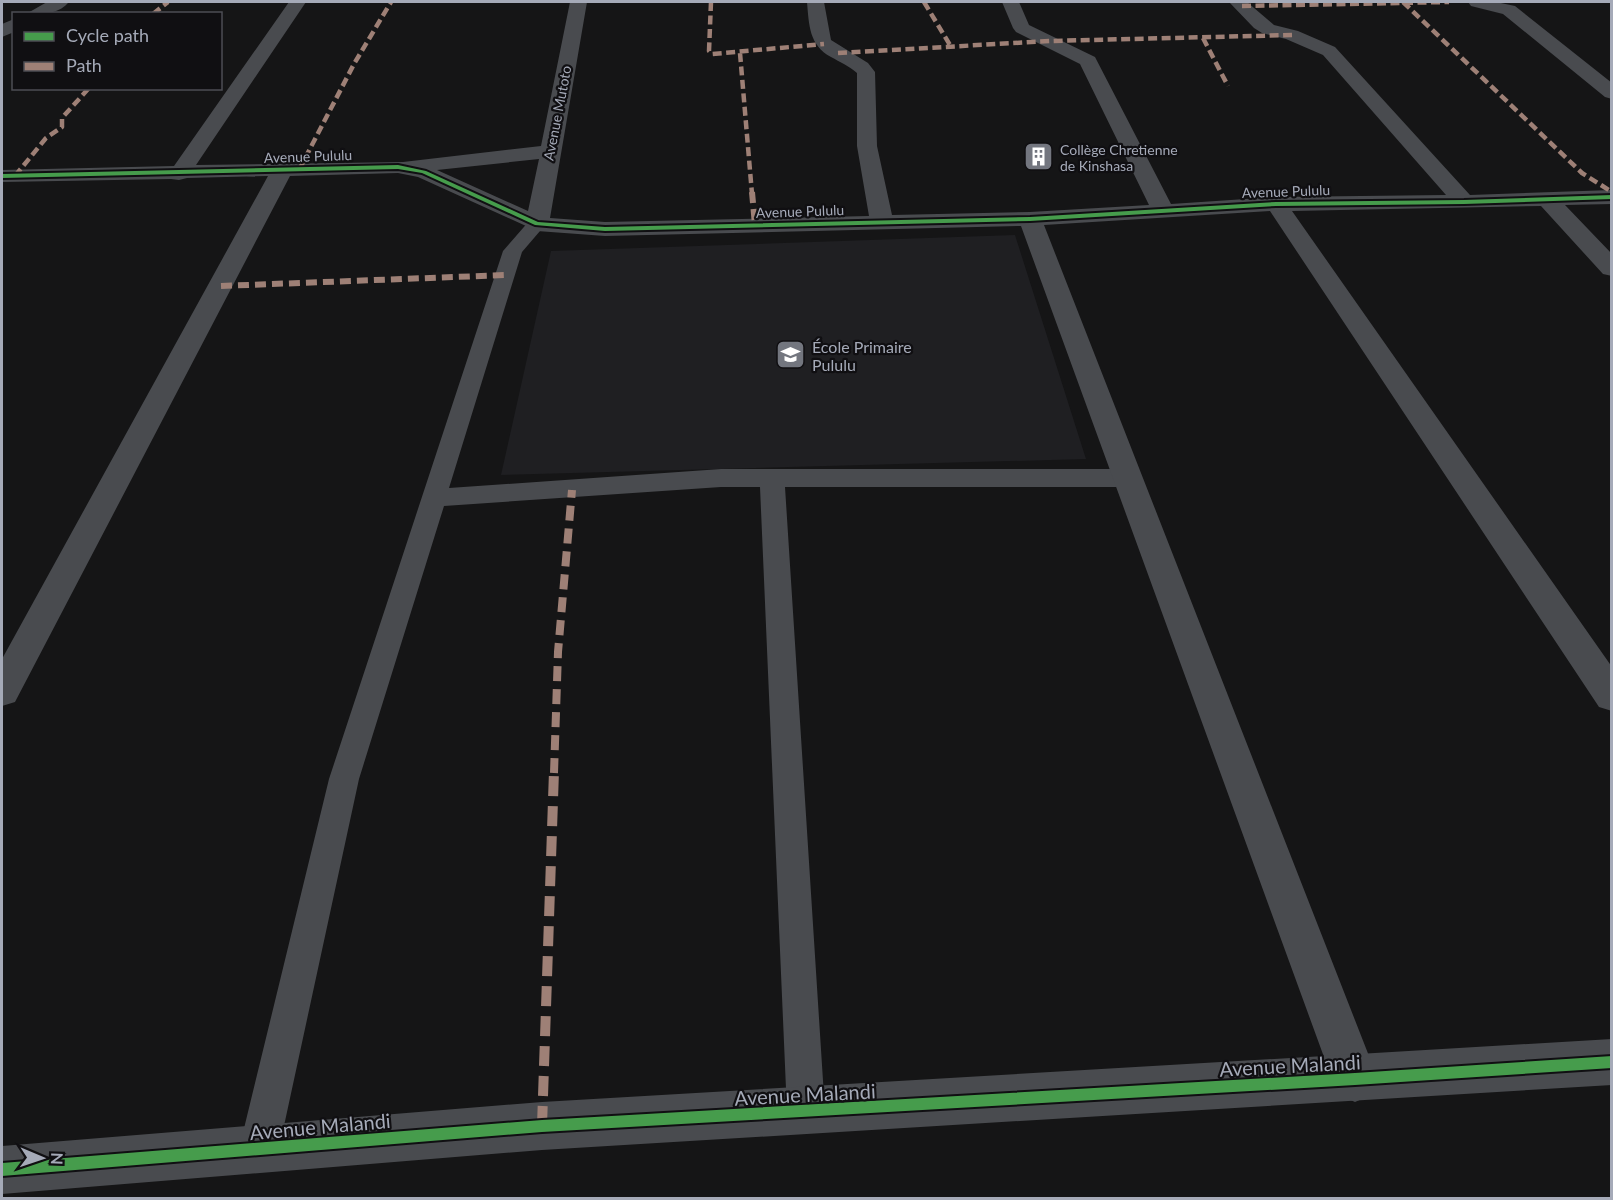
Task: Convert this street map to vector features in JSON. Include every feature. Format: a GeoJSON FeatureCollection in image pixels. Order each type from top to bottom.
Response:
{"type":"FeatureCollection","features":[{"type":"Feature","properties":{"kind":"street"},"geometry":{"type":"LineString","coordinates":[[38,12],[60,2]]}},
{"type":"Feature","properties":{"kind":"street"},"geometry":{"type":"LineString","coordinates":[[179,174],[297,2]]}},
{"type":"Feature","properties":{"kind":"street","name":"Avenue Mutoto"},"geometry":{"type":"LineString","coordinates":[[537,224],[579,2]]}},
{"type":"Feature","properties":{"kind":"street"},"geometry":{"type":"LineString","coordinates":[[816,2],[820,36],[824,44],[862,66],[866,72],[867,147],[882,222]]}},
{"type":"Feature","properties":{"kind":"street"},"geometry":{"type":"LineString","coordinates":[[1011,2],[1022,28],[1088,61],[1164,212]]}},
{"type":"Feature","properties":{"kind":"street"},"geometry":{"type":"LineString","coordinates":[[1238,2],[1268,29],[1292,34],[1329,51],[1464,202]]}},
{"type":"Feature","properties":{"kind":"street"},"geometry":{"type":"LineString","coordinates":[[1477,2],[1509,10],[1611,93]]}},
{"type":"Feature","properties":{"kind":"street"},"geometry":{"type":"LineString","coordinates":[[398,167],[549,152]]}},
{"type":"Feature","properties":{"kind":"street","name":"Avenue Pululu"},"geometry":{"type":"LineString","coordinates":[[6,181],[398,167],[424,172],[537,224],[605,229],[1030,219],[1276,204],[1464,202],[1611,197]]}},
{"type":"Feature","properties":{"kind":"street"},"geometry":{"type":"LineString","coordinates":[[2,691],[282,170]]}},
{"type":"Feature","properties":{"kind":"street"},"geometry":{"type":"LineString","coordinates":[[1547,199],[1611,269]]}},
{"type":"Feature","properties":{"kind":"street"},"geometry":{"type":"LineString","coordinates":[[1276,204],[1611,696]]}},
{"type":"Feature","properties":{"kind":"street"},"geometry":{"type":"LineString","coordinates":[[1030,219],[1355,1079]]}},
{"type":"Feature","properties":{"kind":"street","name":"Avenue Malandi"},"geometry":{"type":"LineString","coordinates":[[2,1170],[542,1126],[806,1112],[1611,1062]]}},
{"type":"Feature","properties":{"kind":"lane"},"geometry":{"type":"LineString","coordinates":[[260,1149],[344,778],[513,251],[537,224]]}},
{"type":"Feature","properties":{"kind":"lane"},"geometry":{"type":"LineString","coordinates":[[433,498],[721,478],[1126,478]]}},
{"type":"Feature","properties":{"kind":"lane"},"geometry":{"type":"LineString","coordinates":[[772,479],[806,1112]]}},
{"type":"Feature","properties":{"kind":"shaded area","name":"École Primaire Pululu"},"geometry":{"type":"Polygon","coordinates":[[[1015,235],[1086,459],[501,475],[551,251],[1015,235]]]}},
{"type":"Feature","properties":{"kind":"marked path"},"geometry":{"type":"LineString","coordinates":[[156,12],[168,2]]}},
{"type":"Feature","properties":{"kind":"marked path"},"geometry":{"type":"LineString","coordinates":[[299,170],[354,64],[391,2]]}},
{"type":"Feature","properties":{"kind":"marked path"},"geometry":{"type":"LineString","coordinates":[[711,2],[709,51],[712,54],[824,44]]}},
{"type":"Feature","properties":{"kind":"marked path"},"geometry":{"type":"LineString","coordinates":[[924,2],[950,45]]}},
{"type":"Feature","properties":{"kind":"marked path"},"geometry":{"type":"LineString","coordinates":[[1403,2],[1582,173],[1612,192]]}},
{"type":"Feature","properties":{"kind":"marked path"},"geometry":{"type":"LineString","coordinates":[[1242,6],[1449,2]]}},
{"type":"Feature","properties":{"kind":"marked path"},"geometry":{"type":"LineString","coordinates":[[838,53],[1050,41],[1292,35]]}},
{"type":"Feature","properties":{"kind":"marked path"},"geometry":{"type":"LineString","coordinates":[[1203,38],[1228,86]]}},
{"type":"Feature","properties":{"kind":"marked path"},"geometry":{"type":"LineString","coordinates":[[740,53],[755,225]]}},
{"type":"Feature","properties":{"kind":"marked path"},"geometry":{"type":"LineString","coordinates":[[15,176],[46,138],[62,127],[62,118],[87,90]]}},
{"type":"Feature","properties":{"kind":"marked path"},"geometry":{"type":"LineString","coordinates":[[221,286],[506,275]]}},
{"type":"Feature","properties":{"kind":"marked path"},"geometry":{"type":"LineString","coordinates":[[542,1126],[558,652],[572,490]]}},
{"type":"Feature","properties":{"kind":"cycle path"},"geometry":{"type":"LineString","coordinates":[[2,176],[398,167],[424,172],[537,224],[605,229],[1030,219],[1276,204],[1464,202],[1612,197]]}},
{"type":"Feature","properties":{"kind":"cycle path"},"geometry":{"type":"LineString","coordinates":[[2,1170],[542,1126],[1612,1062]]}},
{"type":"Feature","properties":{"kind":"place","name":"Collège Chretienne de Kinshasa"},"geometry":{"type":"Point","coordinates":[1039,157]}},
{"type":"Feature","properties":{"kind":"place","name":"École Primaire Pululu"},"geometry":{"type":"Point","coordinates":[791,355]}}]}
